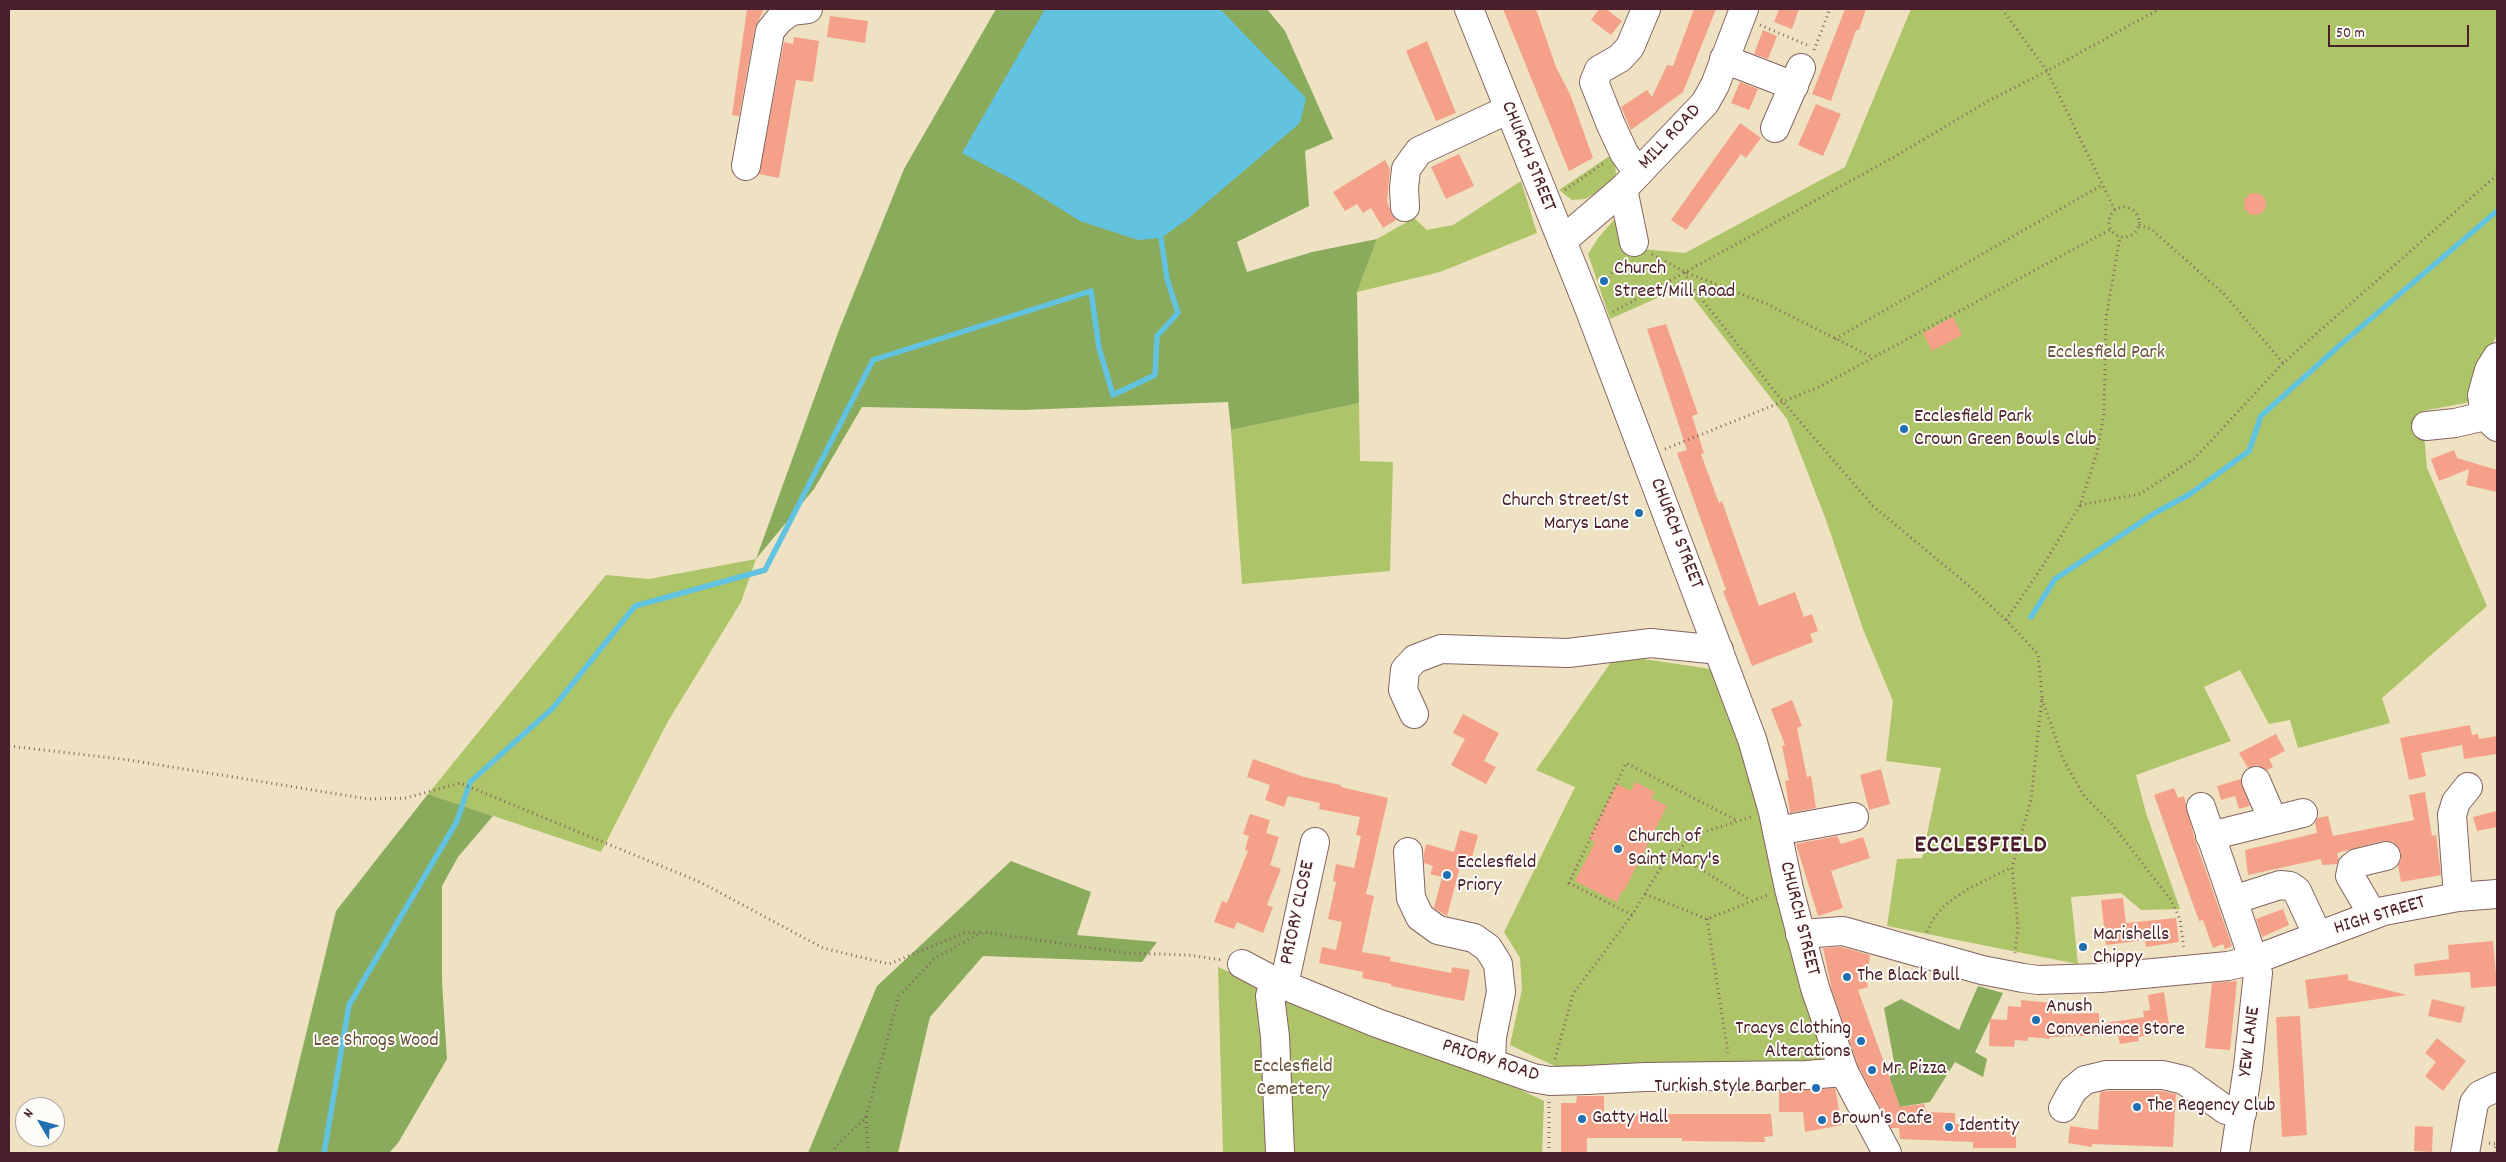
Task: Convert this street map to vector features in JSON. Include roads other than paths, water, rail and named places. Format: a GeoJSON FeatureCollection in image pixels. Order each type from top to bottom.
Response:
{"type":"FeatureCollection","features":[{"type":"Feature","properties":{"kind":"street"},"geometry":{"type":"LineString","coordinates":[[746,166],[770,31],[778,20],[791,11],[808,9]]}},
{"type":"Feature","properties":{"kind":"street","name":"CHURCH STREET"},"geometry":{"type":"LineString","coordinates":[[1469,9],[1507,110],[1592,316],[1752,739],[1775,821],[1789,889],[1815,988],[1844,1072],[1887,1153]]}},
{"type":"Feature","properties":{"kind":"street"},"geometry":{"type":"LineString","coordinates":[[1634,242],[1630,181],[1622,149],[1594,82],[1599,70],[1620,58],[1630,47],[1646,9]]}},
{"type":"Feature","properties":{"kind":"street","name":"MILL ROAD"},"geometry":{"type":"LineString","coordinates":[[1562,240],[1630,181],[1705,103],[1742,13]]}},
{"type":"Feature","properties":{"kind":"street"},"geometry":{"type":"LineString","coordinates":[[1724,60],[1803,67],[1775,128]]}},
{"type":"Feature","properties":{"kind":"street"},"geometry":{"type":"LineString","coordinates":[[1405,208],[1404,188],[1406,169],[1420,151],[1507,110]]}},
{"type":"Feature","properties":{"kind":"street"},"geometry":{"type":"LineString","coordinates":[[2426,426],[2491,422],[2482,395],[2489,370],[2497,357]]}},
{"type":"Feature","properties":{"kind":"street"},"geometry":{"type":"LineString","coordinates":[[1414,714],[1403,690],[1405,670],[1415,659],[1442,649],[1568,654],[1651,643],[1718,650]]}},
{"type":"Feature","properties":{"kind":"street"},"geometry":{"type":"LineString","coordinates":[[2256,781],[2273,820]]}},
{"type":"Feature","properties":{"kind":"street"},"geometry":{"type":"LineString","coordinates":[[2458,896],[2452,815],[2456,802],[2468,787]]}},
{"type":"Feature","properties":{"kind":"street","name":"YEW LANE"},"geometry":{"type":"LineString","coordinates":[[2201,807],[2232,900],[2260,958],[2242,1113],[2235,1153]]}},
{"type":"Feature","properties":{"kind":"street"},"geometry":{"type":"LineString","coordinates":[[2210,836],[2303,813]]}},
{"type":"Feature","properties":{"kind":"street"},"geometry":{"type":"LineString","coordinates":[[1775,821],[1854,817]]}},
{"type":"Feature","properties":{"kind":"street","name":"PRIORY CLOSE"},"geometry":{"type":"LineString","coordinates":[[1280,1153],[1275,1037],[1270,996],[1279,983],[1315,842]]}},
{"type":"Feature","properties":{"kind":"street"},"geometry":{"type":"LineString","coordinates":[[1408,852],[1411,898],[1420,917],[1438,930],[1474,938],[1488,948],[1498,964],[1500,992],[1492,1037],[1491,1063]]}},
{"type":"Feature","properties":{"kind":"street"},"geometry":{"type":"LineString","coordinates":[[2370,916],[2367,905],[2350,876],[2352,867],[2357,863],[2386,856]]}},
{"type":"Feature","properties":{"kind":"street"},"geometry":{"type":"LineString","coordinates":[[2232,900],[2280,885],[2290,886],[2297,891],[2318,936]]}},
{"type":"Feature","properties":{"kind":"street","name":"HIGH STREET"},"geometry":{"type":"LineString","coordinates":[[1800,934],[1843,931],[1917,953],[2009,975],[2038,980],[2062,980],[2228,966],[2260,958],[2370,916],[2416,903],[2458,896],[2497,894]]}},
{"type":"Feature","properties":{"kind":"street","name":"PRIORY ROAD"},"geometry":{"type":"LineString","coordinates":[[1242,964],[1279,983],[1377,1024],[1533,1078],[1550,1081],[1807,1075],[1844,1072]]}},
{"type":"Feature","properties":{"kind":"street"},"geometry":{"type":"LineString","coordinates":[[2063,1108],[2070,1095],[2085,1080],[2106,1075],[2163,1075],[2184,1080],[2215,1105],[2226,1110],[2242,1113]]}},
{"type":"Feature","properties":{"kind":"street"},"geometry":{"type":"LineString","coordinates":[[2464,1153],[2474,1103],[2480,1095],[2497,1087]]}},
{"type":"Feature","properties":{"kind":"water"},"geometry":{"type":"Polygon","coordinates":[[[1045,9],[1220,9],[1306,98],[1300,123],[1185,221],[1161,238],[1138,240],[1080,221],[1019,183],[962,153],[1045,9]]]}},
{"type":"Feature","properties":{"kind":"waterway"},"geometry":{"type":"LineString","coordinates":[[2031,617],[2055,579],[2155,513],[2190,494],[2249,451],[2261,416],[2340,345],[2497,211]]}},
{"type":"Feature","properties":{"kind":"waterway"},"geometry":{"type":"LineString","coordinates":[[324,1153],[349,1005],[457,821],[470,782],[553,708],[635,606],[765,570],[873,360],[1091,291],[1099,348],[1113,395],[1155,375],[1157,336],[1178,313],[1167,279],[1161,238]]}},
{"type":"Feature","properties":{"kind":"place","name":"Church Street/Mill Road"},"geometry":{"type":"Point","coordinates":[1604,281]}},
{"type":"Feature","properties":{"kind":"place","name":"Ecclesfield Park Crown Green Bowls Club"},"geometry":{"type":"Point","coordinates":[1904,429]}},
{"type":"Feature","properties":{"kind":"place","name":"Church Street/St Marys Lane"},"geometry":{"type":"Point","coordinates":[1639,513]}},
{"type":"Feature","properties":{"kind":"place","name":"Church of Saint Mary's"},"geometry":{"type":"Point","coordinates":[1618,849]}},
{"type":"Feature","properties":{"kind":"place","name":"Ecclesfield Priory"},"geometry":{"type":"Point","coordinates":[1447,875]}},
{"type":"Feature","properties":{"kind":"place","name":"Marishells Chippy"},"geometry":{"type":"Point","coordinates":[2083,947]}},
{"type":"Feature","properties":{"kind":"place","name":"The Black Bull"},"geometry":{"type":"Point","coordinates":[1847,977]}},
{"type":"Feature","properties":{"kind":"place","name":"Anush Convenience Store"},"geometry":{"type":"Point","coordinates":[2036,1020]}},
{"type":"Feature","properties":{"kind":"place","name":"Tracys Clothing Alterations"},"geometry":{"type":"Point","coordinates":[1861,1041]}},
{"type":"Feature","properties":{"kind":"place","name":"Mr. Pizza"},"geometry":{"type":"Point","coordinates":[1872,1070]}},
{"type":"Feature","properties":{"kind":"place","name":"Turkish Style Barber"},"geometry":{"type":"Point","coordinates":[1816,1088]}},
{"type":"Feature","properties":{"kind":"place","name":"The Regency Club"},"geometry":{"type":"Point","coordinates":[2137,1107]}},
{"type":"Feature","properties":{"kind":"place","name":"Gatty Hall"},"geometry":{"type":"Point","coordinates":[1582,1119]}},
{"type":"Feature","properties":{"kind":"place","name":"Brown's Cafe"},"geometry":{"type":"Point","coordinates":[1822,1120]}},
{"type":"Feature","properties":{"kind":"place","name":"Identity"},"geometry":{"type":"Point","coordinates":[1949,1127]}},
{"type":"Feature","properties":{"kind":"district","name":"ECCLESFIELD"},"geometry":{"type":"Point","coordinates":[1981,848]}},
{"type":"Feature","properties":{"kind":"park label","name":"Ecclesfield Park"},"geometry":{"type":"Point","coordinates":[2106,354]}},
{"type":"Feature","properties":{"kind":"park label","name":"Lee Shrogs Wood"},"geometry":{"type":"Point","coordinates":[376,1042]}},
{"type":"Feature","properties":{"kind":"park label","name":"Ecclesfield Cemetery"},"geometry":{"type":"Point","coordinates":[1293,1080]}}]}
